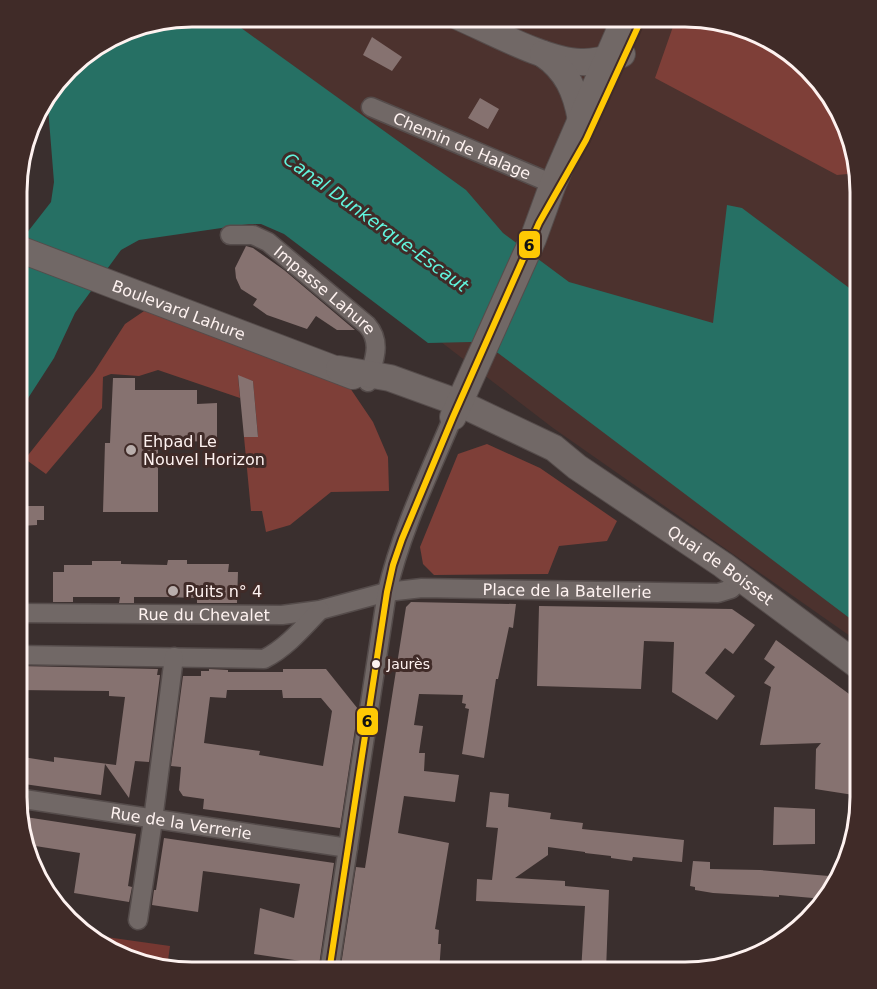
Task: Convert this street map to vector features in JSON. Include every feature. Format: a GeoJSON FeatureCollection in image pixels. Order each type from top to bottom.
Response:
{"type":"FeatureCollection","features":[{"type":"Feature","properties":{"kind":"main road"},"geometry":{"type":"LineString","coordinates":[[482,27],[543,54],[583,62],[630,27]]}},
{"type":"Feature","properties":{"kind":"main road"},"geometry":{"type":"LineString","coordinates":[[456,410],[536,231],[553,184],[617,36]]}},
{"type":"Feature","properties":{"kind":"main road"},"geometry":{"type":"LineString","coordinates":[[536,231],[579,154],[617,36]]}},
{"type":"Feature","properties":{"kind":"main road"},"geometry":{"type":"LineString","coordinates":[[543,54],[561,70],[572,86],[581,120]]}},
{"type":"Feature","properties":{"kind":"main road","name":"Boulevard Lahure"},"geometry":{"type":"LineString","coordinates":[[27,252],[339,369],[369,378],[390,378],[456,410]]}},
{"type":"Feature","properties":{"kind":"main road","name":"Quai de Boisset"},"geometry":{"type":"LineString","coordinates":[[456,410],[542,441],[559,451],[577,467],[742,578],[850,659]]}},
{"type":"Feature","properties":{"kind":"street","name":"Chemin de Halage"},"geometry":{"type":"LineString","coordinates":[[371,107],[553,184]]}},
{"type":"Feature","properties":{"kind":"street","name":"Impasse Lahure"},"geometry":{"type":"LineString","coordinates":[[230,235],[253,235],[268,242],[372,331],[377,345],[369,378]]}},
{"type":"Feature","properties":{"kind":"street"},"geometry":{"type":"LineString","coordinates":[[331,962],[387,592],[399,547],[456,410]]}},
{"type":"Feature","properties":{"kind":"street","name":"Place de la Batellerie"},"geometry":{"type":"LineString","coordinates":[[387,592],[435,587],[718,593],[730,589],[742,578]]}},
{"type":"Feature","properties":{"kind":"street","name":"Rue du Chevalet"},"geometry":{"type":"LineString","coordinates":[[27,613],[252,616],[320,610],[387,592]]}},
{"type":"Feature","properties":{"kind":"street"},"geometry":{"type":"LineString","coordinates":[[27,655],[264,659],[289,642],[320,610]]}},
{"type":"Feature","properties":{"kind":"street"},"geometry":{"type":"LineString","coordinates":[[138,920],[174,657]]}},
{"type":"Feature","properties":{"kind":"street","name":"Rue de la Verrerie"},"geometry":{"type":"LineString","coordinates":[[27,800],[348,848]]}},
{"type":"Feature","properties":{"kind":"shaded area"},"geometry":{"type":"Polygon","coordinates":[[[192,27],[707,28],[758,44],[786,61],[809,83],[833,119],[847,159],[850,181],[850,636],[553,428],[108,86],[129,40],[159,30],[192,27]]]}},
{"type":"Feature","properties":{"kind":"shaded area"},"geometry":{"type":"Polygon","coordinates":[[[673,27],[707,28],[758,44],[786,61],[802,75],[822,100],[841,139],[849,174],[837,175],[655,78],[673,27]]]}},
{"type":"Feature","properties":{"kind":"shaded area"},"geometry":{"type":"Polygon","coordinates":[[[147,309],[348,385],[373,422],[388,457],[389,491],[331,492],[290,525],[266,532],[262,511],[251,511],[244,437],[258,436],[253,381],[238,376],[240,398],[158,370],[139,376],[111,374],[103,377],[102,408],[46,474],[27,460],[27,456],[94,372],[125,324],[147,309]]]}},
{"type":"Feature","properties":{"kind":"shaded area"},"geometry":{"type":"Polygon","coordinates":[[[487,444],[540,468],[617,521],[607,541],[559,546],[548,574],[434,575],[423,564],[420,547],[458,454],[487,444]]]}},
{"type":"Feature","properties":{"kind":"shaded area"},"geometry":{"type":"Polygon","coordinates":[[[106,938],[170,946],[168,960],[139,953],[106,938]]]}},
{"type":"Feature","properties":{"kind":"water","name":"Canal Dunkerque-Escaut"},"geometry":{"type":"Polygon","coordinates":[[[240,27],[466,190],[503,233],[569,282],[713,323],[727,205],[742,208],[850,289],[850,618],[498,353],[471,342],[428,343],[284,234],[261,224],[139,240],[121,250],[75,313],[54,358],[27,400],[27,233],[51,202],[54,182],[48,111],[68,83],[83,68],[109,49],[159,30],[240,27]]]}},
{"type":"Feature","properties":{"kind":"building"},"geometry":{"type":"Polygon","coordinates":[[[372,37],[402,57],[392,71],[363,55],[372,37]]]}},
{"type":"Feature","properties":{"kind":"building"},"geometry":{"type":"Polygon","coordinates":[[[480,98],[499,109],[488,129],[468,118],[480,98]]]}},
{"type":"Feature","properties":{"kind":"building"},"geometry":{"type":"Polygon","coordinates":[[[246,246],[253,248],[284,270],[355,330],[337,330],[316,316],[307,329],[267,315],[253,305],[257,299],[241,289],[236,278],[235,268],[246,246]]]}},
{"type":"Feature","properties":{"kind":"building"},"geometry":{"type":"Polygon","coordinates":[[[238,375],[253,381],[258,437],[244,437],[238,375]]]}},
{"type":"Feature","properties":{"kind":"building","name":"Ehpad Le Nouvel Horizon"},"geometry":{"type":"Polygon","coordinates":[[[113,378],[135,378],[135,390],[197,390],[197,404],[217,403],[217,441],[158,442],[158,512],[103,512],[105,443],[110,443],[113,378]]]}},
{"type":"Feature","properties":{"kind":"building"},"geometry":{"type":"Polygon","coordinates":[[[27,506],[44,506],[44,520],[37,520],[37,525],[27,526],[27,506]]]}},
{"type":"Feature","properties":{"kind":"building"},"geometry":{"type":"Polygon","coordinates":[[[168,560],[187,560],[187,564],[229,564],[228,572],[238,572],[237,603],[197,603],[197,598],[167,597],[134,597],[134,603],[119,603],[120,597],[73,597],[73,602],[53,602],[53,572],[64,572],[64,565],[92,565],[92,561],[121,561],[121,564],[167,565],[168,560]]]}},
{"type":"Feature","properties":{"kind":"building"},"geometry":{"type":"Polygon","coordinates":[[[411,602],[516,604],[513,628],[509,627],[498,679],[496,679],[484,758],[462,754],[469,709],[465,708],[466,704],[462,703],[463,695],[419,694],[414,725],[423,726],[419,753],[425,753],[424,771],[459,775],[455,802],[404,796],[398,833],[449,843],[435,929],[439,930],[440,962],[342,962],[356,867],[365,868],[406,607],[411,602]]]}},
{"type":"Feature","properties":{"kind":"building"},"geometry":{"type":"Polygon","coordinates":[[[539,606],[732,609],[755,625],[733,654],[725,648],[705,673],[735,696],[717,720],[672,692],[674,642],[644,641],[641,689],[537,686],[539,606]]]}},
{"type":"Feature","properties":{"kind":"building"},"geometry":{"type":"Polygon","coordinates":[[[776,640],[850,695],[850,794],[815,789],[816,749],[821,743],[760,745],[771,687],[764,683],[775,667],[764,659],[776,640]]]}},
{"type":"Feature","properties":{"kind":"building"},"geometry":{"type":"Polygon","coordinates":[[[27,666],[158,669],[157,675],[160,675],[149,762],[135,761],[129,798],[105,764],[101,795],[27,784],[27,758],[54,762],[54,757],[116,765],[125,697],[109,696],[109,691],[27,690],[27,666]]]}},
{"type":"Feature","properties":{"kind":"building"},"geometry":{"type":"Polygon","coordinates":[[[209,669],[228,670],[228,672],[283,672],[283,669],[326,669],[358,709],[340,828],[203,809],[204,799],[183,796],[179,790],[181,767],[171,766],[183,676],[201,676],[201,671],[209,671],[209,669]],[[227,690],[226,698],[210,697],[204,743],[260,751],[259,755],[323,766],[332,711],[321,698],[283,698],[282,690],[227,690]]]}},
{"type":"Feature","properties":{"kind":"building"},"geometry":{"type":"Polygon","coordinates":[[[490,792],[509,794],[508,807],[551,813],[550,819],[583,823],[582,829],[684,840],[682,862],[633,857],[632,861],[548,847],[548,855],[515,878],[565,881],[565,886],[609,890],[606,962],[582,962],[585,906],[476,901],[477,879],[492,880],[498,828],[486,827],[490,792]]]}},
{"type":"Feature","properties":{"kind":"building"},"geometry":{"type":"Polygon","coordinates":[[[774,807],[815,809],[815,844],[773,845],[774,807]]]}},
{"type":"Feature","properties":{"kind":"building"},"geometry":{"type":"Polygon","coordinates":[[[28,817],[136,834],[128,886],[132,887],[129,902],[74,893],[80,853],[35,846],[28,817]]]}},
{"type":"Feature","properties":{"kind":"building"},"geometry":{"type":"Polygon","coordinates":[[[164,838],[334,863],[319,962],[301,962],[254,954],[260,908],[294,918],[300,884],[203,871],[198,912],[152,905],[154,890],[156,890],[164,838]]]}},
{"type":"Feature","properties":{"kind":"building"},"geometry":{"type":"Polygon","coordinates":[[[693,861],[710,862],[710,869],[760,870],[829,876],[815,898],[713,893],[695,890],[695,887],[690,886],[693,861]]]}},
{"type":"Feature","properties":{"kind":"transit line","name":"6"},"geometry":{"type":"LineString","coordinates":[[331,962],[393,565],[453,417],[539,223],[586,140],[638,27]]}},
{"type":"Feature","properties":{"kind":"place","name":"Ehpad Le Nouvel Horizon"},"geometry":{"type":"Point","coordinates":[131,450]}},
{"type":"Feature","properties":{"kind":"place","name":"Puits n° 4"},"geometry":{"type":"Point","coordinates":[173,591]}},
{"type":"Feature","properties":{"kind":"place","name":"Jaurès"},"geometry":{"type":"Point","coordinates":[376,664]}}]}
